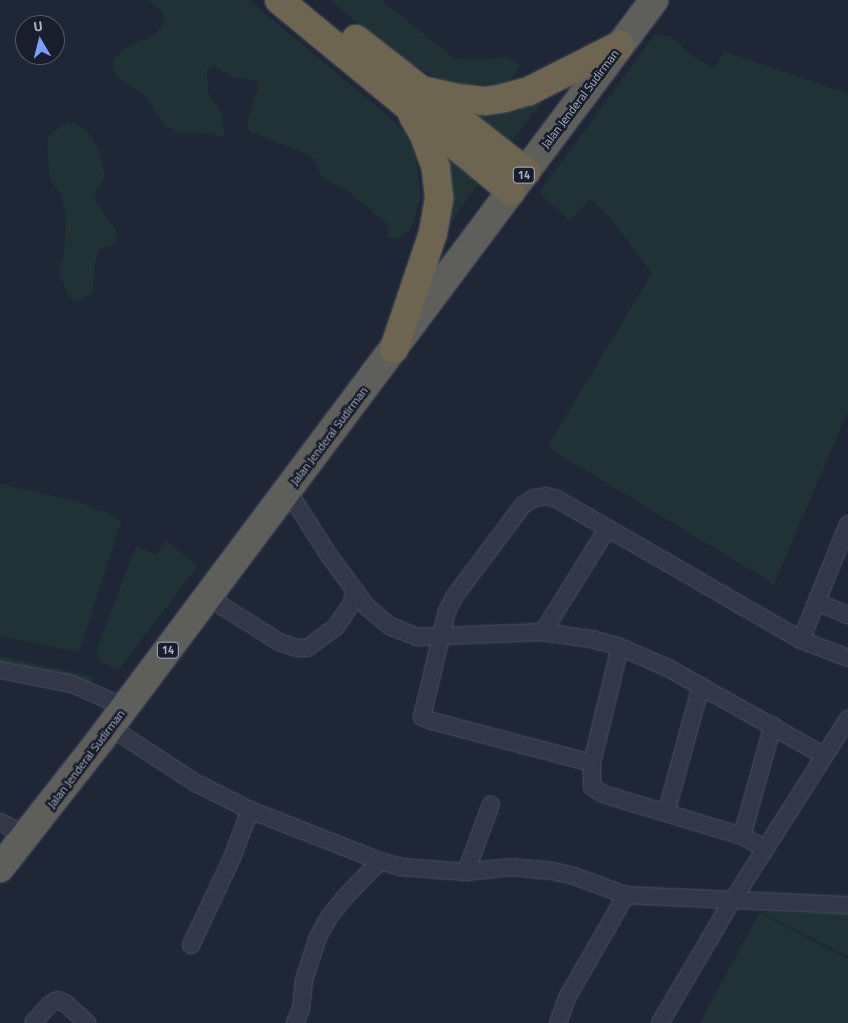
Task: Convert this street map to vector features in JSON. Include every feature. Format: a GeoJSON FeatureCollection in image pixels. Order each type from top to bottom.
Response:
{"type":"FeatureCollection","features":[{"type":"Feature","properties":{"kind":"highway"},"geometry":{"type":"LineString","coordinates":[[280,0],[413,98],[519,182]]}},
{"type":"Feature","properties":{"kind":"highway"},"geometry":{"type":"LineString","coordinates":[[305,0],[413,98],[436,168],[439,198],[437,216],[394,349]]}},
{"type":"Feature","properties":{"kind":"highway","name":"Jalan Jenderal Sudirman"},"geometry":{"type":"LineString","coordinates":[[0,868],[27,836],[118,717],[654,0]]}},
{"type":"Feature","properties":{"kind":"highway"},"geometry":{"type":"LineString","coordinates":[[413,98],[456,98],[486,101],[504,98],[529,91],[620,45]]}},
{"type":"Feature","properties":{"kind":"street"},"geometry":{"type":"LineString","coordinates":[[288,491],[355,591],[378,618],[390,626],[417,637],[543,632],[591,639],[620,647],[668,668],[773,725],[823,755]]}},
{"type":"Feature","properties":{"kind":"street"},"geometry":{"type":"LineString","coordinates":[[592,763],[424,718],[422,714],[447,611],[454,597],[524,505],[534,498],[546,496],[556,498],[801,640],[848,658]]}},
{"type":"Feature","properties":{"kind":"street"},"geometry":{"type":"LineString","coordinates":[[543,632],[607,529]]}},
{"type":"Feature","properties":{"kind":"street"},"geometry":{"type":"LineString","coordinates":[[801,640],[847,529]]}},
{"type":"Feature","properties":{"kind":"street"},"geometry":{"type":"LineString","coordinates":[[208,597],[279,642],[297,648],[307,648],[335,628],[351,604],[355,591]]}},
{"type":"Feature","properties":{"kind":"street"},"geometry":{"type":"LineString","coordinates":[[817,602],[848,616]]}},
{"type":"Feature","properties":{"kind":"street"},"geometry":{"type":"LineString","coordinates":[[620,647],[592,763],[592,787],[603,794],[742,836],[766,849]]}},
{"type":"Feature","properties":{"kind":"street"},"geometry":{"type":"LineString","coordinates":[[0,670],[72,684],[118,717],[196,783],[250,810],[380,861],[422,870],[466,872],[511,867],[553,871],[613,888],[626,895],[848,905]]}},
{"type":"Feature","properties":{"kind":"street"},"geometry":{"type":"LineString","coordinates":[[668,806],[700,686]]}},
{"type":"Feature","properties":{"kind":"street"},"geometry":{"type":"LineString","coordinates":[[660,1023],[732,901],[823,755],[848,719]]}},
{"type":"Feature","properties":{"kind":"street"},"geometry":{"type":"LineString","coordinates":[[742,836],[773,725]]}},
{"type":"Feature","properties":{"kind":"street"},"geometry":{"type":"LineString","coordinates":[[466,872],[491,804]]}},
{"type":"Feature","properties":{"kind":"street"},"geometry":{"type":"LineString","coordinates":[[191,945],[232,858],[250,810]]}},
{"type":"Feature","properties":{"kind":"street"},"geometry":{"type":"LineString","coordinates":[[0,822],[27,836]]}},
{"type":"Feature","properties":{"kind":"street"},"geometry":{"type":"LineString","coordinates":[[295,1023],[301,1009],[304,980],[318,937],[345,897],[380,861]]}},
{"type":"Feature","properties":{"kind":"street"},"geometry":{"type":"LineString","coordinates":[[558,1023],[568,996],[626,895]]}},
{"type":"Feature","properties":{"kind":"street"},"geometry":{"type":"LineString","coordinates":[[33,1023],[50,1004],[58,1000],[65,1003],[87,1023]]}},
{"type":"Feature","properties":{"kind":"shaded area"},"geometry":{"type":"Polygon","coordinates":[[[148,0],[249,0],[387,115],[405,133],[415,154],[421,196],[410,231],[397,238],[389,238],[386,223],[349,192],[322,177],[312,156],[251,132],[248,126],[248,118],[258,88],[256,80],[234,78],[214,66],[207,69],[208,92],[221,112],[225,135],[218,137],[211,133],[180,132],[166,127],[145,95],[119,78],[114,72],[112,65],[115,58],[127,47],[150,38],[162,27],[165,20],[161,10],[148,0]]]}},
{"type":"Feature","properties":{"kind":"shaded area"},"geometry":{"type":"Polygon","coordinates":[[[330,0],[381,0],[455,59],[481,60],[505,57],[520,64],[509,83],[452,85],[400,58],[330,0]]]}},
{"type":"Feature","properties":{"kind":"shaded area"},"geometry":{"type":"Polygon","coordinates":[[[655,34],[673,38],[692,56],[715,69],[724,51],[848,94],[848,411],[774,584],[547,447],[652,273],[611,219],[590,198],[570,221],[539,193],[655,34]]]}},
{"type":"Feature","properties":{"kind":"shaded area"},"geometry":{"type":"Polygon","coordinates":[[[548,94],[510,144],[466,109],[548,94]]]}},
{"type":"Feature","properties":{"kind":"shaded area"},"geometry":{"type":"Polygon","coordinates":[[[67,122],[76,123],[89,133],[97,146],[105,176],[102,183],[96,188],[95,197],[97,204],[115,229],[117,237],[114,244],[100,249],[95,264],[92,294],[77,300],[69,298],[60,276],[64,255],[66,216],[60,193],[50,180],[47,150],[49,135],[67,122]]]}},
{"type":"Feature","properties":{"kind":"shaded area"},"geometry":{"type":"Polygon","coordinates":[[[437,144],[480,181],[445,231],[437,144]]]}},
{"type":"Feature","properties":{"kind":"shaded area"},"geometry":{"type":"Polygon","coordinates":[[[0,484],[80,502],[108,513],[121,521],[79,652],[0,636],[0,484]]]}},
{"type":"Feature","properties":{"kind":"shaded area"},"geometry":{"type":"Polygon","coordinates":[[[166,540],[198,566],[119,669],[100,662],[96,651],[136,546],[156,555],[166,540]]]}},
{"type":"Feature","properties":{"kind":"shaded area"},"geometry":{"type":"Polygon","coordinates":[[[0,656],[95,677],[91,685],[0,663],[0,656]]]}},
{"type":"Feature","properties":{"kind":"shaded area"},"geometry":{"type":"Polygon","coordinates":[[[760,912],[848,914],[848,956],[760,912]]]}},
{"type":"Feature","properties":{"kind":"shaded area"},"geometry":{"type":"Polygon","coordinates":[[[759,913],[848,959],[848,1023],[700,1023],[759,913]]]}}]}
